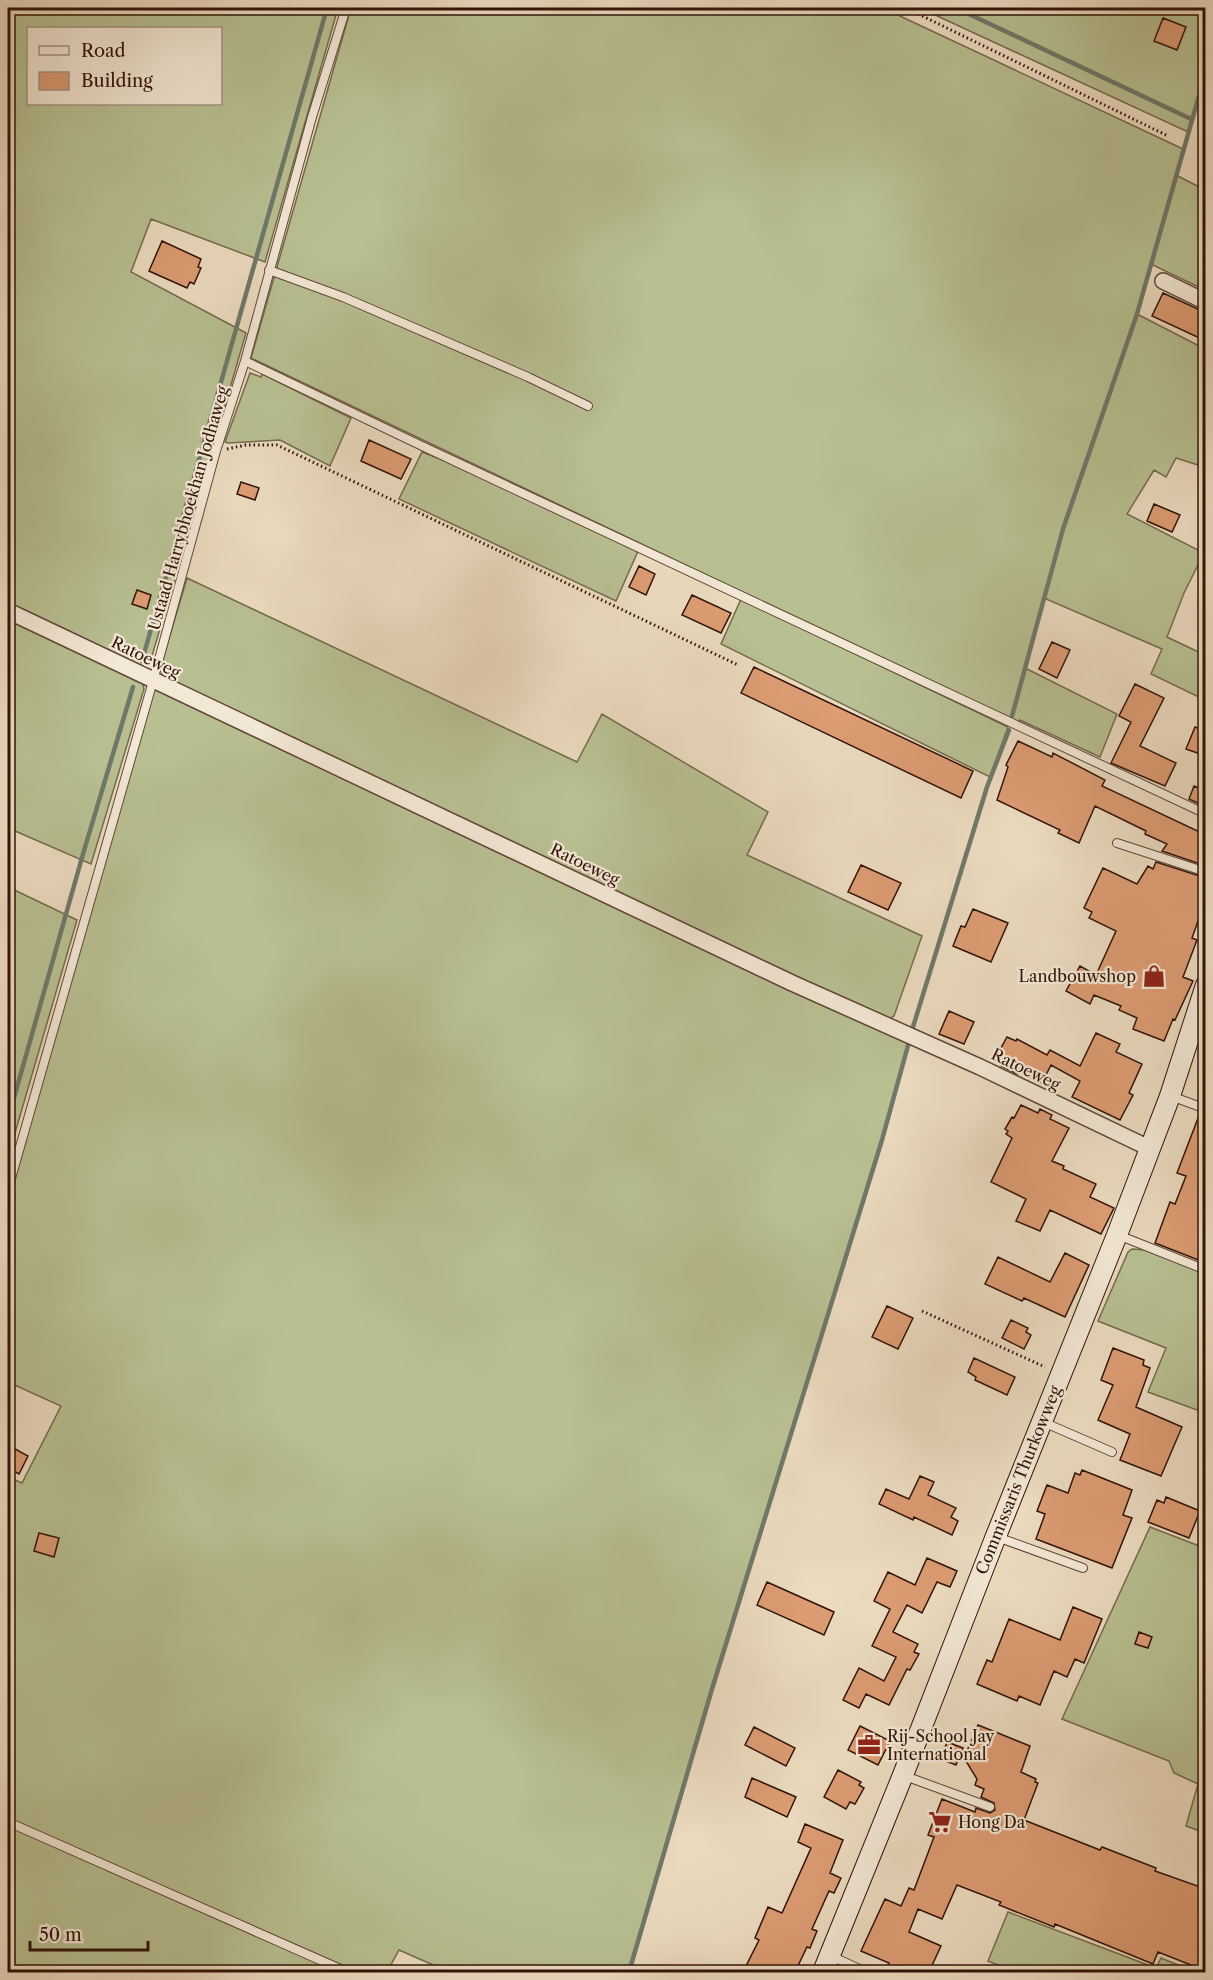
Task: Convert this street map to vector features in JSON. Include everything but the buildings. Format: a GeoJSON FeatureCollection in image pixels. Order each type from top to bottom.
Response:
{"type":"FeatureCollection","features":[{"type":"Feature","properties":{"kind":"main road","name":"Commissaris Thurkowweg"},"geometry":{"type":"LineString","coordinates":[[827,1964],[1117,1235],[1170,1096],[1206,985]]}},
{"type":"Feature","properties":{"kind":"street"},"geometry":{"type":"LineString","coordinates":[[1163,280],[1206,302]]}},
{"type":"Feature","properties":{"kind":"street","name":"Ratoeweg"},"geometry":{"type":"LineString","coordinates":[[8,611],[781,978],[969,1062],[1149,1148]]}},
{"type":"Feature","properties":{"kind":"lane","name":"Ustaad Harrybhoekhan Jodhaweg"},"geometry":{"type":"LineString","coordinates":[[8,1189],[216,451],[245,361],[312,117],[346,8]]}},
{"type":"Feature","properties":{"kind":"lane"},"geometry":{"type":"LineString","coordinates":[[269,270],[344,297],[528,377],[588,406]]}},
{"type":"Feature","properties":{"kind":"lane"},"geometry":{"type":"LineString","coordinates":[[245,361],[1206,814]]}},
{"type":"Feature","properties":{"kind":"lane"},"geometry":{"type":"LineString","coordinates":[[1117,843],[1206,872]]}},
{"type":"Feature","properties":{"kind":"lane"},"geometry":{"type":"LineString","coordinates":[[1170,1096],[1206,1109]]}},
{"type":"Feature","properties":{"kind":"lane"},"geometry":{"type":"LineString","coordinates":[[1117,1235],[1206,1270]]}},
{"type":"Feature","properties":{"kind":"lane"},"geometry":{"type":"LineString","coordinates":[[1041,1422],[1112,1452]]}},
{"type":"Feature","properties":{"kind":"lane"},"geometry":{"type":"LineString","coordinates":[[996,1536],[1083,1568]]}},
{"type":"Feature","properties":{"kind":"lane"},"geometry":{"type":"LineString","coordinates":[[903,1775],[990,1807]]}},
{"type":"Feature","properties":{"kind":"lane"},"geometry":{"type":"LineString","coordinates":[[8,1822],[347,1972]]}},
{"type":"Feature","properties":{"kind":"lane"},"geometry":{"type":"LineString","coordinates":[[827,1964],[866,1972]]}},
{"type":"Feature","properties":{"kind":"path"},"geometry":{"type":"LineString","coordinates":[[906,8],[1168,136]]}},
{"type":"Feature","properties":{"kind":"path"},"geometry":{"type":"LineString","coordinates":[[216,451],[246,444],[277,445],[738,665]]}},
{"type":"Feature","properties":{"kind":"path"},"geometry":{"type":"LineString","coordinates":[[922,1311],[1060,1374]]}},
{"type":"Feature","properties":{"kind":"green space"},"geometry":{"type":"Polygon","coordinates":[[[8,8],[338,8],[265,262],[151,219],[131,272],[246,333],[152,656],[143,668],[8,606],[8,8]]]}},
{"type":"Feature","properties":{"kind":"green space"},"geometry":{"type":"Polygon","coordinates":[[[351,8],[883,8],[1183,149],[1176,175],[1205,190],[1205,290],[1151,264],[1137,314],[1205,349],[1205,447],[1198,465],[1176,458],[1166,477],[1154,470],[1127,514],[1204,553],[1184,593],[1167,637],[1205,655],[1205,700],[1151,674],[1162,649],[1044,598],[1025,668],[1117,714],[1100,757],[1020,720],[1018,723],[1011,720],[251,358],[351,8]]]}},
{"type":"Feature","properties":{"kind":"green space"},"geometry":{"type":"Polygon","coordinates":[[[920,8],[1205,8],[1205,71],[1188,132],[920,8]]]}},
{"type":"Feature","properties":{"kind":"green space"},"geometry":{"type":"Polygon","coordinates":[[[250,373],[261,377],[262,374],[351,418],[330,466],[280,440],[225,442],[250,373]]]}},
{"type":"Feature","properties":{"kind":"green space"},"geometry":{"type":"Polygon","coordinates":[[[422,452],[461,467],[638,551],[616,601],[399,499],[422,452]]]}},
{"type":"Feature","properties":{"kind":"green space"},"geometry":{"type":"Polygon","coordinates":[[[187,578],[577,762],[602,714],[768,812],[747,855],[922,936],[894,1016],[887,1020],[164,679],[160,669],[187,578]]]}},
{"type":"Feature","properties":{"kind":"green space"},"geometry":{"type":"Polygon","coordinates":[[[741,599],[1008,727],[990,777],[721,644],[741,599]]]}},
{"type":"Feature","properties":{"kind":"green space"},"geometry":{"type":"Polygon","coordinates":[[[8,616],[140,679],[143,684],[144,689],[91,864],[8,828],[8,616]]]}},
{"type":"Feature","properties":{"kind":"green space"},"geometry":{"type":"Polygon","coordinates":[[[155,687],[909,1042],[882,1140],[712,1689],[629,1972],[449,1972],[399,1950],[387,1972],[358,1972],[8,1818],[8,1477],[22,1483],[61,1406],[8,1382],[8,1203],[155,687]]]}},
{"type":"Feature","properties":{"kind":"green space"},"geometry":{"type":"Polygon","coordinates":[[[8,887],[77,920],[8,1157],[8,887]]]}},
{"type":"Feature","properties":{"kind":"green space"},"geometry":{"type":"Polygon","coordinates":[[[1132,1249],[1147,1250],[1205,1273],[1205,1413],[1148,1392],[1166,1348],[1098,1321],[1128,1252],[1132,1249]]]}},
{"type":"Feature","properties":{"kind":"green space"},"geometry":{"type":"Polygon","coordinates":[[[1150,1527],[1202,1547],[1205,1540],[1205,1833],[1186,1826],[1198,1784],[1174,1773],[1169,1761],[1062,1719],[1150,1527]]]}},
{"type":"Feature","properties":{"kind":"green space"},"geometry":{"type":"Polygon","coordinates":[[[8,1826],[338,1972],[8,1972],[8,1826]]]}},
{"type":"Feature","properties":{"kind":"green space"},"geometry":{"type":"Polygon","coordinates":[[[1008,1912],[1156,1968],[1161,1958],[1195,1972],[1016,1972],[988,1961],[1008,1912]]]}},
{"type":"Feature","properties":{"kind":"waterway"},"geometry":{"type":"LineString","coordinates":[[142,661],[327,8]]}},
{"type":"Feature","properties":{"kind":"waterway"},"geometry":{"type":"LineString","coordinates":[[956,8],[1191,119]]}},
{"type":"Feature","properties":{"kind":"waterway"},"geometry":{"type":"LineString","coordinates":[[1012,716],[1063,529],[1137,314],[1206,71]]}},
{"type":"Feature","properties":{"kind":"waterway"},"geometry":{"type":"LineString","coordinates":[[8,1119],[133,687]]}},
{"type":"Feature","properties":{"kind":"waterway"},"geometry":{"type":"LineString","coordinates":[[913,1027],[987,787],[1009,730]]}},
{"type":"Feature","properties":{"kind":"waterway"},"geometry":{"type":"LineString","coordinates":[[629,1972],[712,1689],[882,1140],[909,1042]]}},
{"type":"Feature","properties":{"kind":"place","name":"Landbouwshop"},"geometry":{"type":"Point","coordinates":[1154,976]}},
{"type":"Feature","properties":{"kind":"place","name":"Rij-School Jay International"},"geometry":{"type":"Point","coordinates":[869,1745]}},
{"type":"Feature","properties":{"kind":"place","name":"Hong Da"},"geometry":{"type":"Point","coordinates":[940,1822]}}]}
